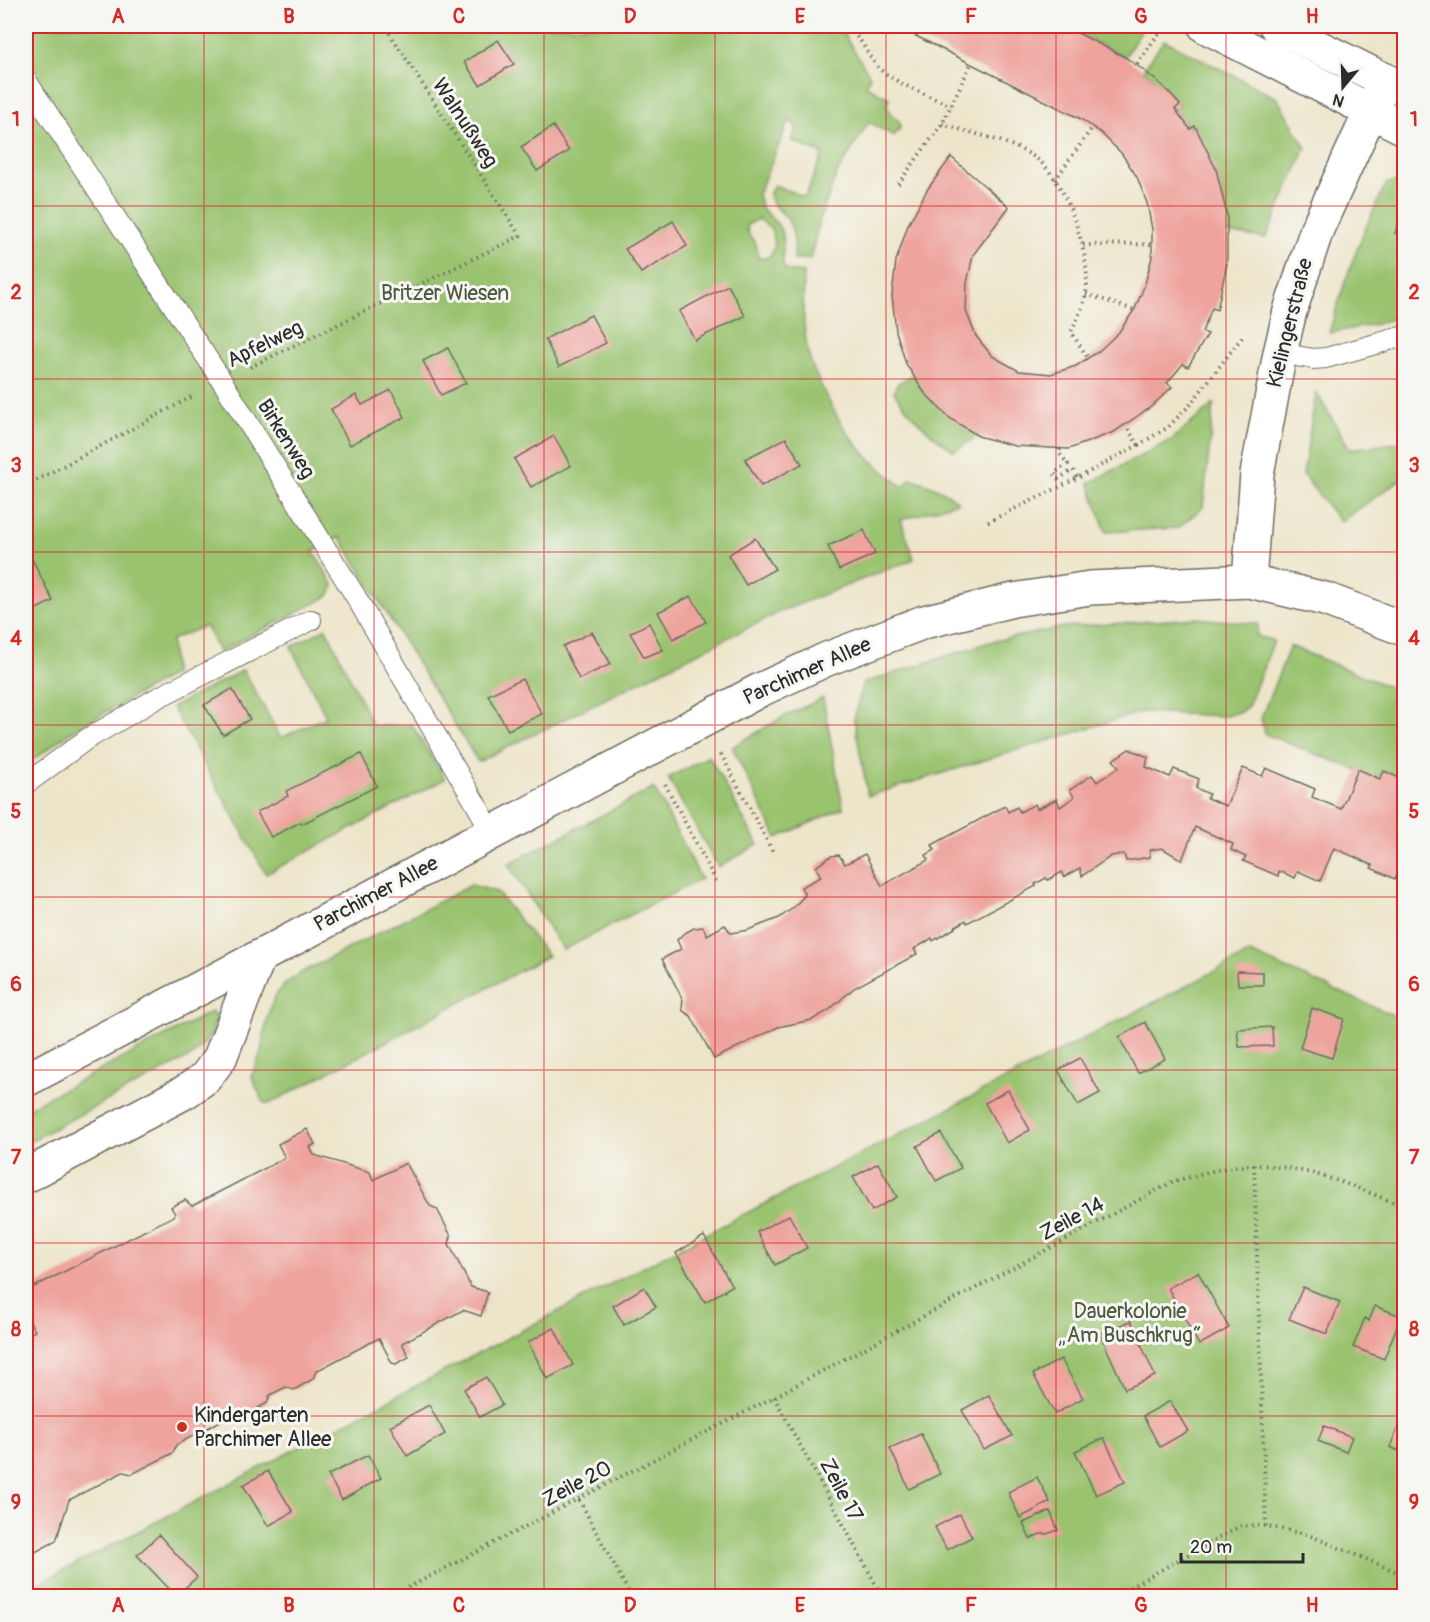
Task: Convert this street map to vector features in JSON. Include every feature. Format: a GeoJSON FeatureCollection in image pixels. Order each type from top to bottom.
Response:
{"type":"FeatureCollection","features":[{"type":"Feature","properties":{"kind":"street"},"geometry":{"type":"LineString","coordinates":[[1205,26],[1404,128]]}},
{"type":"Feature","properties":{"kind":"street"},"geometry":{"type":"LineString","coordinates":[[1276,26],[1395,85]]}},
{"type":"Feature","properties":{"kind":"street","name":"Kielingerstraße"},"geometry":{"type":"LineString","coordinates":[[1249,581],[1257,474],[1290,311],[1307,254],[1371,111],[1395,85]]}},
{"type":"Feature","properties":{"kind":"street","name":"Parchimer Allee"},"geometry":{"type":"LineString","coordinates":[[26,1080],[760,690],[827,659],[924,622],[1013,600],[1090,588],[1249,581],[1325,599],[1404,629]]}},
{"type":"Feature","properties":{"kind":"street"},"geometry":{"type":"LineString","coordinates":[[26,1176],[175,1097],[205,1078],[220,1058],[259,957]]}},
{"type":"Feature","properties":{"kind":"lane","name":"Birkenweg"},"geometry":{"type":"LineString","coordinates":[[26,80],[222,381],[377,632],[492,832]]}},
{"type":"Feature","properties":{"kind":"lane"},"geometry":{"type":"LineString","coordinates":[[1280,352],[1313,359],[1326,358],[1404,336]]}},
{"type":"Feature","properties":{"kind":"lane"},"geometry":{"type":"LineString","coordinates":[[26,784],[87,740],[159,697],[311,620]]}},
{"type":"Feature","properties":{"kind":"path","name":"Walnußweg"},"geometry":{"type":"LineString","coordinates":[[385,26],[520,236]]}},
{"type":"Feature","properties":{"kind":"path"},"geometry":{"type":"LineString","coordinates":[[842,26],[863,41],[885,74],[951,106]]}},
{"type":"Feature","properties":{"kind":"path"},"geometry":{"type":"LineString","coordinates":[[1137,64],[1161,30]]}},
{"type":"Feature","properties":{"kind":"path"},"geometry":{"type":"LineString","coordinates":[[898,184],[942,124],[971,64]]}},
{"type":"Feature","properties":{"kind":"path"},"geometry":{"type":"LineString","coordinates":[[942,124],[1011,146],[1037,159],[1055,180],[1074,218],[1083,245],[1087,268],[1086,294],[1071,332],[1088,358]]}},
{"type":"Feature","properties":{"kind":"path"},"geometry":{"type":"LineString","coordinates":[[1055,180],[1092,128]]}},
{"type":"Feature","properties":{"kind":"path","name":"Apfelweg"},"geometry":{"type":"LineString","coordinates":[[26,486],[222,381],[520,236]]}},
{"type":"Feature","properties":{"kind":"path"},"geometry":{"type":"LineString","coordinates":[[1083,245],[1152,244]]}},
{"type":"Feature","properties":{"kind":"path"},"geometry":{"type":"LineString","coordinates":[[1086,294],[1134,310]]}},
{"type":"Feature","properties":{"kind":"path"},"geometry":{"type":"LineString","coordinates":[[988,522],[1078,478],[1167,428],[1190,405],[1243,336]]}},
{"type":"Feature","properties":{"kind":"path"},"geometry":{"type":"LineString","coordinates":[[1125,424],[1138,445]]}},
{"type":"Feature","properties":{"kind":"path"},"geometry":{"type":"LineString","coordinates":[[1060,449],[1059,453],[1068,464],[1054,473],[1058,479],[1073,470],[1078,478]]}},
{"type":"Feature","properties":{"kind":"path"},"geometry":{"type":"LineString","coordinates":[[703,720],[774,854]]}},
{"type":"Feature","properties":{"kind":"path"},"geometry":{"type":"LineString","coordinates":[[648,750],[716,881]]}},
{"type":"Feature","properties":{"kind":"path"},"geometry":{"type":"LineString","coordinates":[[1254,1165],[1266,1526]]}},
{"type":"Feature","properties":{"kind":"path","name":"Zeile 14"},"geometry":{"type":"LineString","coordinates":[[774,1398],[1174,1181],[1227,1168],[1254,1165],[1286,1168],[1346,1183],[1404,1207]]}},
{"type":"Feature","properties":{"kind":"path","name":"Zeile 20"},"geometry":{"type":"LineString","coordinates":[[392,1596],[774,1398]]}},
{"type":"Feature","properties":{"kind":"path","name":"Zeile 17"},"geometry":{"type":"LineString","coordinates":[[774,1398],[882,1596]]}},
{"type":"Feature","properties":{"kind":"path"},"geometry":{"type":"LineString","coordinates":[[579,1500],[631,1596]]}},
{"type":"Feature","properties":{"kind":"path"},"geometry":{"type":"LineString","coordinates":[[1114,1596],[1240,1526],[1266,1526],[1306,1534],[1404,1575]]}},
{"type":"Feature","properties":{"kind":"green space","name":"Britzer Wiesen"},"geometry":{"type":"Polygon","coordinates":[[[26,26],[826,26],[844,34],[870,76],[866,86],[889,98],[887,105],[890,113],[900,122],[900,128],[894,136],[869,122],[837,173],[821,216],[810,259],[794,260],[793,232],[786,217],[772,202],[769,195],[774,185],[805,197],[823,154],[792,141],[797,127],[789,121],[758,194],[761,207],[778,225],[783,235],[783,266],[787,271],[804,273],[804,325],[810,359],[839,420],[866,455],[903,487],[911,478],[942,491],[958,502],[901,520],[914,559],[784,610],[478,762],[340,537],[313,551],[334,586],[329,596],[219,652],[205,626],[171,640],[174,674],[72,731],[26,765],[26,26]],[[758,219],[747,225],[748,234],[755,242],[759,259],[769,257],[775,246],[771,228],[758,219]]]}},
{"type":"Feature","properties":{"kind":"green space"},"geometry":{"type":"Polygon","coordinates":[[[1064,26],[1135,26],[1142,29],[1125,57],[1064,26]]]}},
{"type":"Feature","properties":{"kind":"green space"},"geometry":{"type":"Polygon","coordinates":[[[1164,40],[1277,98],[1306,148],[1266,238],[1227,233],[1221,191],[1213,165],[1195,126],[1190,129],[1175,109],[1180,105],[1163,86],[1143,70],[1164,40]]]}},
{"type":"Feature","properties":{"kind":"green space"},"geometry":{"type":"Polygon","coordinates":[[[1404,181],[1404,315],[1377,324],[1329,333],[1354,256],[1378,201],[1387,183],[1404,181]]]}},
{"type":"Feature","properties":{"kind":"green space"},"geometry":{"type":"Polygon","coordinates":[[[913,375],[978,436],[954,451],[921,424],[894,392],[897,384],[913,375]]]}},
{"type":"Feature","properties":{"kind":"green space"},"geometry":{"type":"Polygon","coordinates":[[[1316,392],[1350,449],[1404,442],[1404,477],[1340,522],[1303,475],[1316,392]]]}},
{"type":"Feature","properties":{"kind":"green space"},"geometry":{"type":"Polygon","coordinates":[[[1214,404],[1203,507],[1178,528],[1106,532],[1089,483],[1171,440],[1214,404]]]}},
{"type":"Feature","properties":{"kind":"green space"},"geometry":{"type":"Polygon","coordinates":[[[1198,618],[1258,624],[1257,636],[1274,641],[1248,706],[1243,711],[1226,716],[1141,712],[868,796],[854,719],[863,683],[990,642],[1064,627],[1198,618]]]}},
{"type":"Feature","properties":{"kind":"green space"},"geometry":{"type":"Polygon","coordinates":[[[326,628],[373,726],[412,725],[445,779],[266,874],[172,707],[243,670],[281,738],[326,717],[291,647],[326,628]]]}},
{"type":"Feature","properties":{"kind":"green space"},"geometry":{"type":"Polygon","coordinates":[[[1290,646],[1404,693],[1404,780],[1384,771],[1380,779],[1265,734],[1261,718],[1290,646]]]}},
{"type":"Feature","properties":{"kind":"green space"},"geometry":{"type":"Polygon","coordinates":[[[823,698],[843,808],[777,838],[732,747],[785,716],[823,698]]]}},
{"type":"Feature","properties":{"kind":"green space"},"geometry":{"type":"Polygon","coordinates":[[[709,756],[758,845],[718,867],[668,778],[709,756]]]}},
{"type":"Feature","properties":{"kind":"green space"},"geometry":{"type":"Polygon","coordinates":[[[654,788],[701,879],[563,950],[508,864],[654,788]]]}},
{"type":"Feature","properties":{"kind":"green space"},"geometry":{"type":"Polygon","coordinates":[[[471,885],[497,892],[548,956],[269,1104],[264,1103],[251,1076],[260,1055],[270,1009],[280,989],[299,974],[471,885]]]}},
{"type":"Feature","properties":{"kind":"green space","name":"Dauerkolonie „Am Buschkrug“"},"geometry":{"type":"Polygon","coordinates":[[[1250,953],[1404,1020],[1404,1596],[26,1596],[26,1590],[758,1207],[1250,953]]]}},
{"type":"Feature","properties":{"kind":"green space"},"geometry":{"type":"Polygon","coordinates":[[[211,1012],[216,1016],[214,1028],[192,1056],[26,1143],[26,1109],[211,1012]]]}},
{"type":"Feature","properties":{"kind":"building"},"geometry":{"type":"Polygon","coordinates":[[[896,26],[1064,26],[1125,57],[1143,70],[1163,86],[1180,105],[1175,109],[1190,129],[1195,126],[1216,169],[1227,215],[1227,263],[1217,310],[1212,308],[1202,332],[1208,334],[1188,367],[1183,364],[1167,383],[1172,387],[1152,406],[1114,432],[1069,449],[1015,446],[978,436],[948,417],[924,392],[906,364],[896,331],[892,296],[896,261],[908,225],[927,190],[951,157],[1009,207],[973,255],[967,283],[966,311],[976,336],[992,356],[1019,371],[1051,374],[1076,366],[1099,351],[1119,332],[1135,309],[1145,284],[1152,257],[1152,229],[1147,203],[1137,177],[1122,154],[1101,133],[1081,119],[896,26]]]}},
{"type":"Feature","properties":{"kind":"building"},"geometry":{"type":"Polygon","coordinates":[[[498,40],[514,64],[480,85],[464,62],[498,40]]]}},
{"type":"Feature","properties":{"kind":"building"},"geometry":{"type":"Polygon","coordinates":[[[553,126],[569,151],[537,171],[521,147],[553,126]]]}},
{"type":"Feature","properties":{"kind":"building"},"geometry":{"type":"Polygon","coordinates":[[[1404,208],[1404,236],[1395,233],[1404,208]]]}},
{"type":"Feature","properties":{"kind":"building"},"geometry":{"type":"Polygon","coordinates":[[[673,221],[687,246],[641,273],[625,249],[673,221]]]}},
{"type":"Feature","properties":{"kind":"building"},"geometry":{"type":"Polygon","coordinates":[[[728,285],[745,316],[695,340],[679,311],[728,285]]]}},
{"type":"Feature","properties":{"kind":"building"},"geometry":{"type":"Polygon","coordinates":[[[591,315],[606,343],[559,367],[545,339],[591,315]]]}},
{"type":"Feature","properties":{"kind":"building"},"geometry":{"type":"Polygon","coordinates":[[[448,348],[466,383],[441,395],[423,361],[448,348]]]}},
{"type":"Feature","properties":{"kind":"building"},"geometry":{"type":"Polygon","coordinates":[[[391,390],[405,417],[350,445],[331,409],[356,395],[362,405],[391,390]]]}},
{"type":"Feature","properties":{"kind":"building"},"geometry":{"type":"Polygon","coordinates":[[[554,436],[571,466],[531,487],[514,459],[554,436]]]}},
{"type":"Feature","properties":{"kind":"building"},"geometry":{"type":"Polygon","coordinates":[[[786,438],[802,464],[761,486],[745,459],[786,438]]]}},
{"type":"Feature","properties":{"kind":"building"},"geometry":{"type":"Polygon","coordinates":[[[864,530],[875,554],[839,570],[828,546],[864,530]]]}},
{"type":"Feature","properties":{"kind":"building"},"geometry":{"type":"Polygon","coordinates":[[[755,538],[775,569],[746,585],[728,555],[755,538]]]}},
{"type":"Feature","properties":{"kind":"building"},"geometry":{"type":"Polygon","coordinates":[[[33,561],[53,601],[26,614],[26,565],[33,561]]]}},
{"type":"Feature","properties":{"kind":"building"},"geometry":{"type":"Polygon","coordinates":[[[691,596],[706,622],[673,639],[658,612],[691,596]]]}},
{"type":"Feature","properties":{"kind":"building"},"geometry":{"type":"Polygon","coordinates":[[[649,623],[663,650],[644,657],[630,633],[649,623]]]}},
{"type":"Feature","properties":{"kind":"building"},"geometry":{"type":"Polygon","coordinates":[[[592,632],[611,664],[579,679],[563,646],[592,632]]]}},
{"type":"Feature","properties":{"kind":"building"},"geometry":{"type":"Polygon","coordinates":[[[522,679],[542,714],[508,730],[488,695],[522,679]]]}},
{"type":"Feature","properties":{"kind":"building"},"geometry":{"type":"Polygon","coordinates":[[[232,689],[250,719],[223,735],[204,705],[232,689]]]}},
{"type":"Feature","properties":{"kind":"building"},"geometry":{"type":"Polygon","coordinates":[[[1129,749],[1148,757],[1146,767],[1170,777],[1174,769],[1199,779],[1196,788],[1209,794],[1207,798],[1226,806],[1243,768],[1262,776],[1266,768],[1315,789],[1312,797],[1341,809],[1358,769],[1380,779],[1384,771],[1404,780],[1404,878],[1397,874],[1395,879],[1371,868],[1373,865],[1334,848],[1320,881],[1298,871],[1295,878],[1279,871],[1278,876],[1243,861],[1246,857],[1231,850],[1233,844],[1195,827],[1182,860],[1162,848],[1150,850],[1150,857],[1126,861],[1124,854],[1111,856],[1082,876],[1080,868],[1064,877],[1062,872],[1048,880],[1046,878],[1035,884],[1036,886],[967,923],[966,920],[933,941],[932,938],[914,949],[917,954],[854,988],[828,1011],[812,1020],[778,1027],[714,1059],[691,1016],[683,1011],[683,1000],[662,959],[681,949],[677,940],[683,934],[694,928],[703,927],[707,935],[725,925],[731,933],[748,930],[779,918],[805,895],[801,887],[821,877],[816,867],[831,856],[839,855],[845,864],[865,854],[882,886],[928,860],[926,855],[935,850],[932,845],[1005,806],[1008,812],[1017,807],[1020,812],[1035,804],[1037,809],[1057,799],[1060,807],[1074,797],[1070,790],[1092,775],[1097,782],[1119,767],[1113,760],[1129,749]]]}},
{"type":"Feature","properties":{"kind":"building"},"geometry":{"type":"Polygon","coordinates":[[[361,754],[377,786],[271,837],[257,812],[288,796],[286,791],[361,754]]]}},
{"type":"Feature","properties":{"kind":"building"},"geometry":{"type":"Polygon","coordinates":[[[1237,971],[1263,972],[1263,985],[1238,985],[1237,971]]]}},
{"type":"Feature","properties":{"kind":"building"},"geometry":{"type":"Polygon","coordinates":[[[1312,1008],[1344,1019],[1332,1058],[1300,1048],[1312,1008]]]}},
{"type":"Feature","properties":{"kind":"building"},"geometry":{"type":"Polygon","coordinates":[[[1145,1022],[1165,1059],[1138,1073],[1119,1037],[1145,1022]]]}},
{"type":"Feature","properties":{"kind":"building"},"geometry":{"type":"Polygon","coordinates":[[[1272,1027],[1273,1046],[1239,1047],[1237,1029],[1272,1027]]]}},
{"type":"Feature","properties":{"kind":"building"},"geometry":{"type":"Polygon","coordinates":[[[1080,1058],[1100,1093],[1078,1105],[1058,1070],[1080,1058]]]}},
{"type":"Feature","properties":{"kind":"building"},"geometry":{"type":"Polygon","coordinates":[[[1008,1090],[1030,1130],[1007,1143],[985,1103],[1008,1090]]]}},
{"type":"Feature","properties":{"kind":"building"},"geometry":{"type":"Polygon","coordinates":[[[307,1129],[315,1144],[310,1147],[314,1155],[370,1172],[373,1180],[406,1163],[430,1206],[437,1209],[451,1236],[449,1244],[471,1287],[488,1292],[481,1316],[463,1310],[402,1343],[409,1357],[396,1364],[392,1363],[379,1338],[316,1371],[313,1379],[294,1390],[286,1387],[270,1395],[267,1403],[253,1411],[239,1411],[176,1445],[173,1453],[132,1474],[123,1472],[69,1500],[56,1541],[26,1557],[26,1336],[35,1331],[26,1314],[26,1291],[174,1216],[171,1207],[185,1200],[192,1206],[285,1158],[278,1144],[307,1129]]]}},
{"type":"Feature","properties":{"kind":"building"},"geometry":{"type":"Polygon","coordinates":[[[941,1133],[961,1168],[936,1181],[917,1146],[941,1133]]]}},
{"type":"Feature","properties":{"kind":"building"},"geometry":{"type":"Polygon","coordinates":[[[878,1163],[897,1197],[872,1211],[853,1177],[878,1163]]]}},
{"type":"Feature","properties":{"kind":"building"},"geometry":{"type":"Polygon","coordinates":[[[789,1215],[807,1248],[775,1265],[757,1232],[789,1215]]]}},
{"type":"Feature","properties":{"kind":"building"},"geometry":{"type":"Polygon","coordinates":[[[704,1236],[732,1286],[705,1302],[676,1253],[704,1236]]]}},
{"type":"Feature","properties":{"kind":"building"},"geometry":{"type":"Polygon","coordinates":[[[1198,1272],[1229,1328],[1199,1345],[1168,1288],[1198,1272]]]}},
{"type":"Feature","properties":{"kind":"building"},"geometry":{"type":"Polygon","coordinates":[[[644,1287],[656,1307],[624,1325],[613,1306],[644,1287]]]}},
{"type":"Feature","properties":{"kind":"building"},"geometry":{"type":"Polygon","coordinates":[[[1303,1287],[1340,1302],[1327,1334],[1289,1319],[1303,1287]]]}},
{"type":"Feature","properties":{"kind":"building"},"geometry":{"type":"Polygon","coordinates":[[[1375,1306],[1401,1316],[1384,1359],[1353,1347],[1365,1318],[1369,1321],[1375,1306]]]}},
{"type":"Feature","properties":{"kind":"building"},"geometry":{"type":"Polygon","coordinates":[[[1131,1321],[1155,1376],[1125,1389],[1100,1334],[1131,1321]]]}},
{"type":"Feature","properties":{"kind":"building"},"geometry":{"type":"Polygon","coordinates":[[[554,1328],[573,1365],[547,1379],[528,1342],[554,1328]]]}},
{"type":"Feature","properties":{"kind":"building"},"geometry":{"type":"Polygon","coordinates":[[[1061,1359],[1083,1398],[1055,1414],[1033,1374],[1061,1359]]]}},
{"type":"Feature","properties":{"kind":"building"},"geometry":{"type":"Polygon","coordinates":[[[486,1377],[502,1405],[480,1417],[464,1389],[486,1377]]]}},
{"type":"Feature","properties":{"kind":"building"},"geometry":{"type":"Polygon","coordinates":[[[989,1395],[1012,1436],[984,1450],[962,1410],[989,1395]]]}},
{"type":"Feature","properties":{"kind":"building"},"geometry":{"type":"Polygon","coordinates":[[[1170,1401],[1188,1431],[1160,1447],[1143,1416],[1170,1401]]]}},
{"type":"Feature","properties":{"kind":"building"},"geometry":{"type":"Polygon","coordinates":[[[429,1405],[445,1434],[407,1456],[390,1426],[429,1405]]]}},
{"type":"Feature","properties":{"kind":"building"},"geometry":{"type":"Polygon","coordinates":[[[1402,1417],[1404,1419],[1404,1453],[1390,1447],[1402,1417]]]}},
{"type":"Feature","properties":{"kind":"building"},"geometry":{"type":"Polygon","coordinates":[[[1324,1426],[1352,1437],[1346,1452],[1318,1441],[1324,1426]]]}},
{"type":"Feature","properties":{"kind":"building"},"geometry":{"type":"Polygon","coordinates":[[[921,1434],[940,1474],[909,1489],[890,1448],[921,1434]]]}},
{"type":"Feature","properties":{"kind":"building"},"geometry":{"type":"Polygon","coordinates":[[[1104,1438],[1125,1482],[1096,1495],[1075,1451],[1104,1438]]]}},
{"type":"Feature","properties":{"kind":"building"},"geometry":{"type":"Polygon","coordinates":[[[368,1455],[381,1478],[342,1500],[328,1475],[368,1455]]]}},
{"type":"Feature","properties":{"kind":"building"},"geometry":{"type":"Polygon","coordinates":[[[268,1471],[293,1512],[268,1526],[243,1485],[268,1471]]]}},
{"type":"Feature","properties":{"kind":"building"},"geometry":{"type":"Polygon","coordinates":[[[1037,1477],[1050,1502],[1020,1518],[1008,1492],[1037,1477]]]}},
{"type":"Feature","properties":{"kind":"building"},"geometry":{"type":"Polygon","coordinates":[[[1050,1511],[1058,1530],[1030,1539],[1023,1523],[1050,1511]]]}},
{"type":"Feature","properties":{"kind":"building"},"geometry":{"type":"Polygon","coordinates":[[[960,1514],[972,1537],[947,1550],[935,1527],[960,1514]]]}},
{"type":"Feature","properties":{"kind":"building"},"geometry":{"type":"Polygon","coordinates":[[[159,1535],[197,1577],[176,1596],[137,1555],[159,1535]]]}},
{"type":"Feature","properties":{"kind":"place","name":"Kindergarten Parchimer Allee"},"geometry":{"type":"Point","coordinates":[182,1427]}}]}
